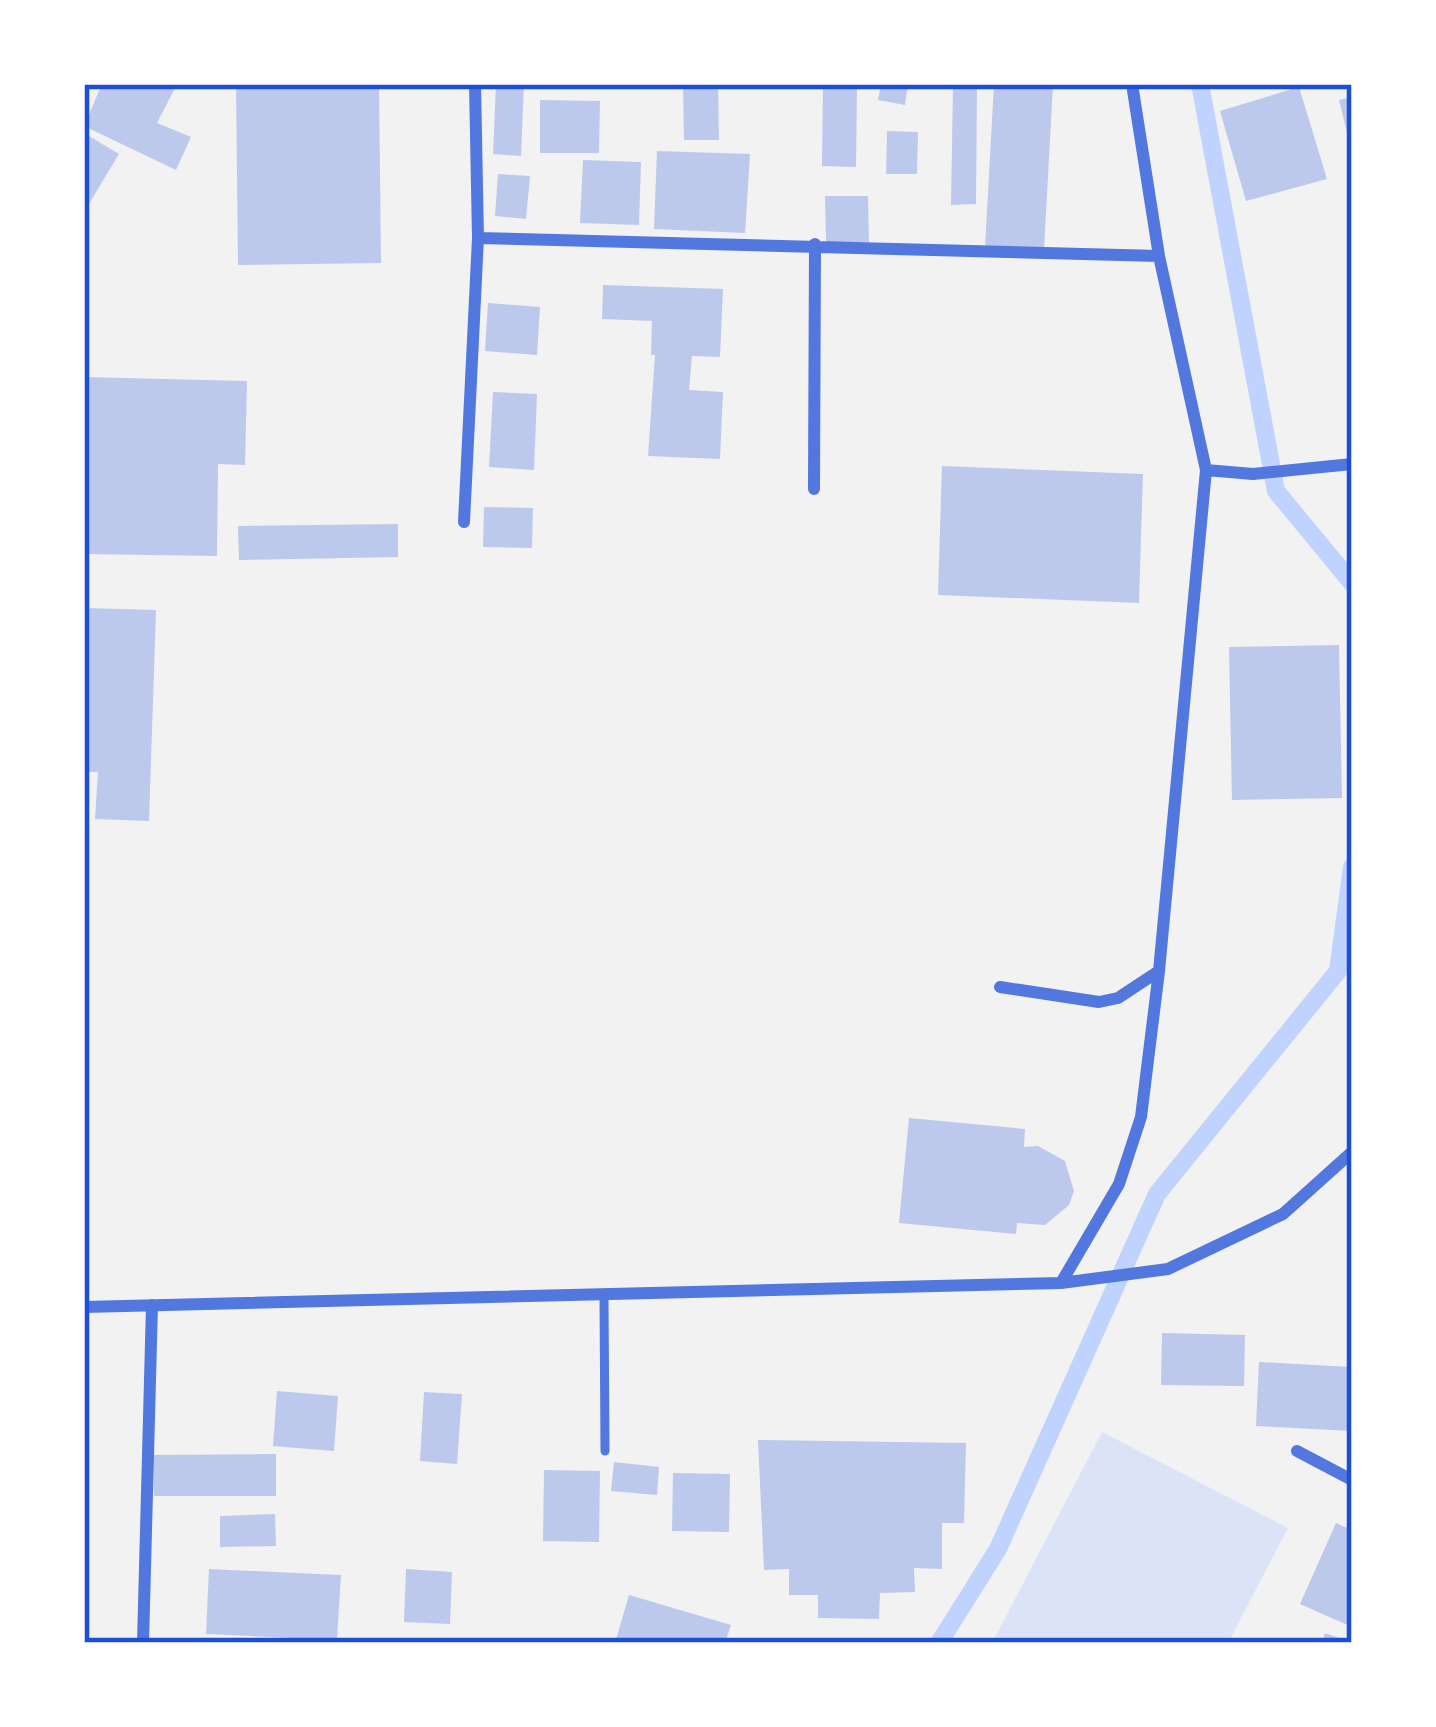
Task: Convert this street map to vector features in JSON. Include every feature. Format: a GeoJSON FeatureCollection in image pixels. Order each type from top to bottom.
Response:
{"type":"FeatureCollection","features":[{"type":"Feature","properties":{"kind":"street"},"geometry":{"type":"LineString","coordinates":[[464,521],[478,238],[475,84]]}},
{"type":"Feature","properties":{"kind":"street"},"geometry":{"type":"LineString","coordinates":[[1061,1282],[1119,1184],[1141,1117],[1206,470],[1159,256],[1132,84]]}},
{"type":"Feature","properties":{"kind":"street"},"geometry":{"type":"LineString","coordinates":[[478,238],[1159,256]]}},
{"type":"Feature","properties":{"kind":"street"},"geometry":{"type":"LineString","coordinates":[[814,489],[815,244]]}},
{"type":"Feature","properties":{"kind":"street"},"geometry":{"type":"LineString","coordinates":[[1206,470],[1253,474],[1351,463]]}},
{"type":"Feature","properties":{"kind":"street"},"geometry":{"type":"LineString","coordinates":[[1000,987],[1099,1002],[1118,998],[1159,971]]}},
{"type":"Feature","properties":{"kind":"street"},"geometry":{"type":"LineString","coordinates":[[84,1307],[604,1298],[1061,1282],[1168,1269],[1283,1214],[1352,1152]]}},
{"type":"Feature","properties":{"kind":"street"},"geometry":{"type":"LineString","coordinates":[[143,1643],[152,1305]]}},
{"type":"Feature","properties":{"kind":"street"},"geometry":{"type":"LineString","coordinates":[[1297,1450],[1352,1480]]}},
{"type":"Feature","properties":{"kind":"lane"},"geometry":{"type":"LineString","coordinates":[[604,1298],[605,1451]]}},
{"type":"Feature","properties":{"kind":"shaded area"},"geometry":{"type":"Polygon","coordinates":[[[1102,1432],[1288,1528],[1228,1643],[992,1643],[1102,1432]]]}},
{"type":"Feature","properties":{"kind":"building"},"geometry":{"type":"Polygon","coordinates":[[[102,84],[177,84],[157,123],[191,137],[176,170],[84,126],[102,84]]]}},
{"type":"Feature","properties":{"kind":"building"},"geometry":{"type":"Polygon","coordinates":[[[236,84],[379,84],[381,263],[238,265],[236,84]]]}},
{"type":"Feature","properties":{"kind":"building"},"geometry":{"type":"Polygon","coordinates":[[[496,84],[524,84],[521,156],[493,154],[496,84]]]}},
{"type":"Feature","properties":{"kind":"building"},"geometry":{"type":"Polygon","coordinates":[[[683,84],[718,84],[719,140],[684,140],[683,84]]]}},
{"type":"Feature","properties":{"kind":"building"},"geometry":{"type":"Polygon","coordinates":[[[823,84],[857,84],[856,167],[822,166],[823,84]]]}},
{"type":"Feature","properties":{"kind":"building"},"geometry":{"type":"Polygon","coordinates":[[[881,84],[908,84],[905,105],[878,100],[881,84]]]}},
{"type":"Feature","properties":{"kind":"building"},"geometry":{"type":"Polygon","coordinates":[[[953,84],[977,84],[976,204],[951,205],[953,84]]]}},
{"type":"Feature","properties":{"kind":"building"},"geometry":{"type":"Polygon","coordinates":[[[994,84],[1053,84],[1044,250],[985,247],[994,84]]]}},
{"type":"Feature","properties":{"kind":"building"},"geometry":{"type":"Polygon","coordinates":[[[1299,87],[1327,179],[1246,201],[1220,111],[1299,87]]]}},
{"type":"Feature","properties":{"kind":"building"},"geometry":{"type":"Polygon","coordinates":[[[1352,97],[1352,145],[1350,145],[1339,100],[1352,97]]]}},
{"type":"Feature","properties":{"kind":"building"},"geometry":{"type":"Polygon","coordinates":[[[540,100],[600,101],[599,153],[540,153],[540,100]]]}},
{"type":"Feature","properties":{"kind":"building"},"geometry":{"type":"Polygon","coordinates":[[[887,131],[918,132],[917,174],[886,174],[887,131]]]}},
{"type":"Feature","properties":{"kind":"building"},"geometry":{"type":"Polygon","coordinates":[[[84,133],[119,154],[84,212],[84,133]]]}},
{"type":"Feature","properties":{"kind":"building"},"geometry":{"type":"Polygon","coordinates":[[[657,151],[750,154],[745,233],[654,229],[657,151]]]}},
{"type":"Feature","properties":{"kind":"building"},"geometry":{"type":"Polygon","coordinates":[[[583,160],[641,162],[639,225],[580,223],[583,160]]]}},
{"type":"Feature","properties":{"kind":"building"},"geometry":{"type":"Polygon","coordinates":[[[498,174],[530,176],[526,219],[495,216],[498,174]]]}},
{"type":"Feature","properties":{"kind":"building"},"geometry":{"type":"Polygon","coordinates":[[[825,196],[868,196],[869,242],[826,242],[825,196]]]}},
{"type":"Feature","properties":{"kind":"building"},"geometry":{"type":"Polygon","coordinates":[[[603,285],[723,289],[720,357],[692,356],[689,390],[723,392],[720,459],[648,456],[655,355],[651,355],[652,321],[602,319],[603,285]]]}},
{"type":"Feature","properties":{"kind":"building"},"geometry":{"type":"Polygon","coordinates":[[[488,303],[540,307],[537,355],[485,351],[488,303]]]}},
{"type":"Feature","properties":{"kind":"building"},"geometry":{"type":"Polygon","coordinates":[[[84,377],[247,381],[245,465],[218,464],[217,556],[84,554],[84,377]]]}},
{"type":"Feature","properties":{"kind":"building"},"geometry":{"type":"Polygon","coordinates":[[[493,392],[537,394],[534,470],[489,467],[493,392]]]}},
{"type":"Feature","properties":{"kind":"building"},"geometry":{"type":"Polygon","coordinates":[[[942,466],[1143,474],[1139,603],[938,595],[942,466]]]}},
{"type":"Feature","properties":{"kind":"building"},"geometry":{"type":"Polygon","coordinates":[[[484,507],[533,508],[532,548],[483,547],[484,507]]]}},
{"type":"Feature","properties":{"kind":"building"},"geometry":{"type":"Polygon","coordinates":[[[398,524],[398,557],[239,560],[238,526],[398,524]]]}},
{"type":"Feature","properties":{"kind":"building"},"geometry":{"type":"Polygon","coordinates":[[[84,608],[156,610],[149,821],[95,819],[98,772],[84,772],[84,608]]]}},
{"type":"Feature","properties":{"kind":"building"},"geometry":{"type":"Polygon","coordinates":[[[1339,645],[1342,798],[1232,800],[1229,647],[1339,645]]]}},
{"type":"Feature","properties":{"kind":"building"},"geometry":{"type":"Polygon","coordinates":[[[909,1118],[1025,1129],[1024,1147],[1038,1146],[1065,1161],[1074,1191],[1069,1205],[1045,1225],[1017,1223],[1016,1234],[899,1223],[909,1118]]]}},
{"type":"Feature","properties":{"kind":"building"},"geometry":{"type":"Polygon","coordinates":[[[1162,1333],[1245,1335],[1244,1386],[1161,1385],[1162,1333]]]}},
{"type":"Feature","properties":{"kind":"building"},"geometry":{"type":"Polygon","coordinates":[[[1259,1362],[1352,1367],[1352,1431],[1256,1426],[1259,1362]]]}},
{"type":"Feature","properties":{"kind":"building"},"geometry":{"type":"Polygon","coordinates":[[[277,1391],[338,1396],[334,1451],[273,1446],[277,1391]]]}},
{"type":"Feature","properties":{"kind":"building"},"geometry":{"type":"Polygon","coordinates":[[[424,1392],[462,1394],[457,1464],[420,1461],[424,1392]]]}},
{"type":"Feature","properties":{"kind":"building"},"geometry":{"type":"Polygon","coordinates":[[[758,1440],[966,1443],[964,1523],[942,1523],[942,1569],[914,1568],[915,1592],[880,1593],[879,1619],[818,1618],[818,1595],[789,1595],[789,1569],[764,1570],[758,1440]]]}},
{"type":"Feature","properties":{"kind":"building"},"geometry":{"type":"Polygon","coordinates":[[[276,1454],[276,1496],[154,1496],[153,1455],[276,1454]]]}},
{"type":"Feature","properties":{"kind":"building"},"geometry":{"type":"Polygon","coordinates":[[[614,1462],[659,1467],[657,1495],[611,1491],[614,1462]]]}},
{"type":"Feature","properties":{"kind":"building"},"geometry":{"type":"Polygon","coordinates":[[[544,1470],[600,1471],[599,1542],[543,1541],[544,1470]]]}},
{"type":"Feature","properties":{"kind":"building"},"geometry":{"type":"Polygon","coordinates":[[[673,1473],[730,1474],[729,1532],[672,1531],[673,1473]]]}},
{"type":"Feature","properties":{"kind":"building"},"geometry":{"type":"Polygon","coordinates":[[[275,1514],[276,1546],[220,1547],[220,1516],[275,1514]]]}},
{"type":"Feature","properties":{"kind":"building"},"geometry":{"type":"Polygon","coordinates":[[[1336,1523],[1352,1530],[1352,1627],[1300,1604],[1336,1523]]]}},
{"type":"Feature","properties":{"kind":"building"},"geometry":{"type":"Polygon","coordinates":[[[209,1569],[341,1575],[337,1640],[206,1634],[209,1569]]]}},
{"type":"Feature","properties":{"kind":"building"},"geometry":{"type":"Polygon","coordinates":[[[406,1569],[452,1572],[450,1624],[404,1622],[406,1569]]]}},
{"type":"Feature","properties":{"kind":"building"},"geometry":{"type":"Polygon","coordinates":[[[629,1595],[731,1625],[725,1643],[615,1643],[629,1595]]]}},
{"type":"Feature","properties":{"kind":"building"},"geometry":{"type":"Polygon","coordinates":[[[1325,1633],[1351,1642],[1351,1643],[1322,1643],[1325,1633]]]}},
{"type":"Feature","properties":{"kind":"waterway"},"geometry":{"type":"LineString","coordinates":[[1200,84],[1276,491],[1352,583]]}},
{"type":"Feature","properties":{"kind":"waterway"},"geometry":{"type":"LineString","coordinates":[[939,1643],[998,1549],[1157,1194],[1338,971],[1352,867]]}}]}
